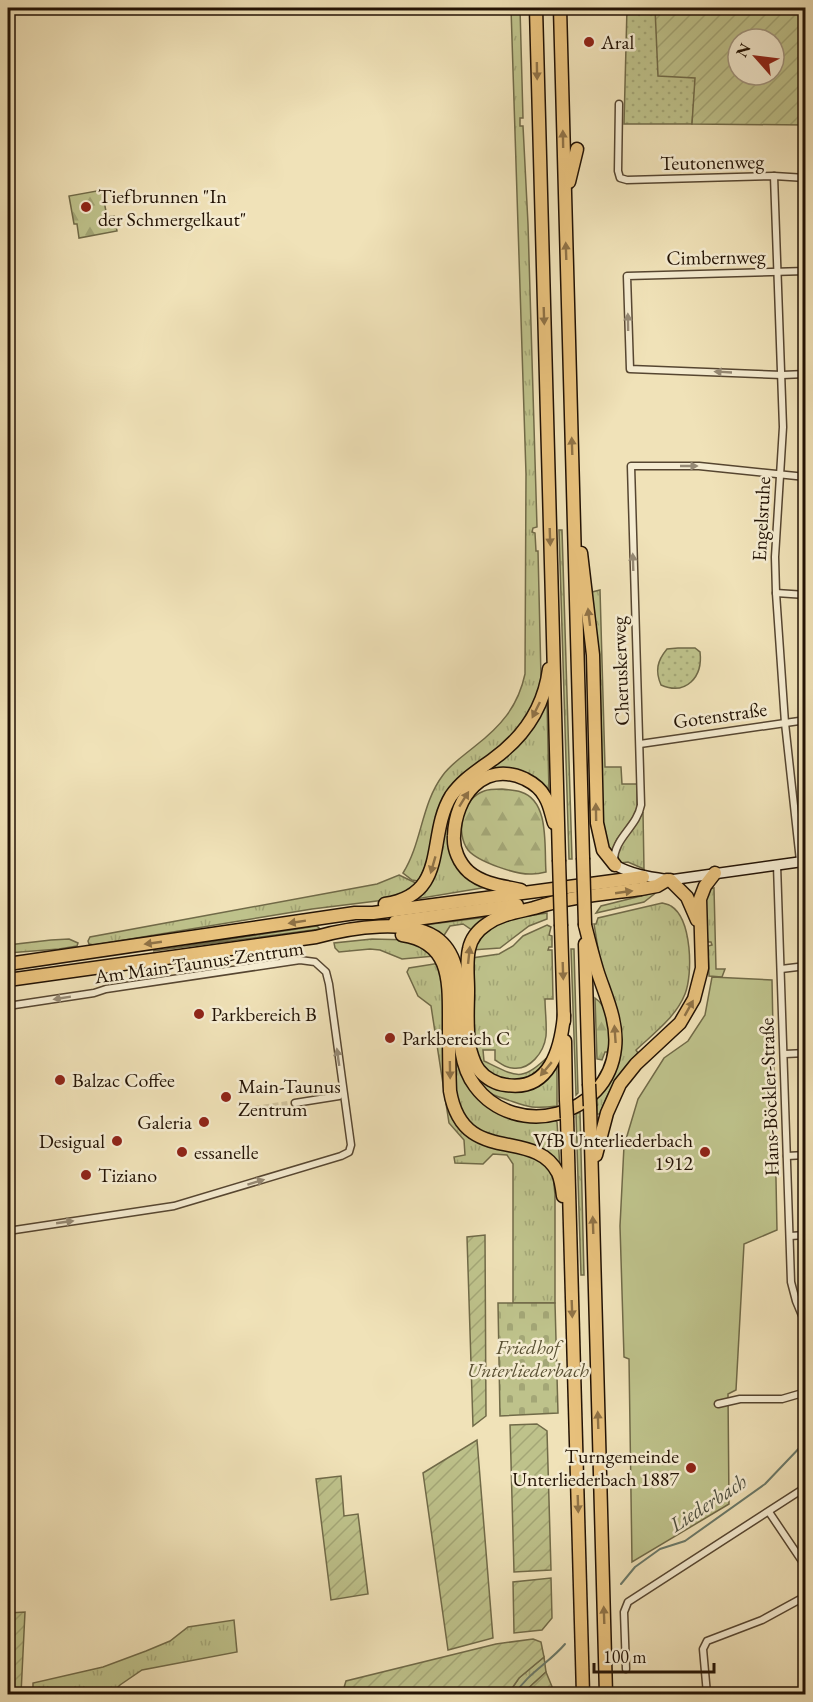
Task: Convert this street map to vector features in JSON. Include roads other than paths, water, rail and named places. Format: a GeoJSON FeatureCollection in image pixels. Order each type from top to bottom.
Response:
{"type":"FeatureCollection","features":[{"type":"Feature","properties":{"kind":"highway"},"geometry":{"type":"LineString","coordinates":[[560,8],[606,1695]]}},
{"type":"Feature","properties":{"kind":"highway"},"geometry":{"type":"LineString","coordinates":[[535,9],[584,1695]]}},
{"type":"Feature","properties":{"kind":"highway"},"geometry":{"type":"LineString","coordinates":[[565,198],[577,149]]}},
{"type":"Feature","properties":{"kind":"highway"},"geometry":{"type":"LineString","coordinates":[[573,505],[585,578],[593,655],[597,823],[603,850],[615,865]]}},
{"type":"Feature","properties":{"kind":"highway"},"geometry":{"type":"LineString","coordinates":[[355,913],[404,899],[425,884],[433,866],[442,816],[452,794],[468,777],[514,743],[539,706],[547,681],[553,632]]}},
{"type":"Feature","properties":{"kind":"highway"},"geometry":{"type":"LineString","coordinates":[[528,892],[486,881],[468,871],[461,863],[456,853],[454,828],[459,806],[471,788],[490,776],[502,774],[516,776],[531,783],[545,796],[549,804],[559,860]]}},
{"type":"Feature","properties":{"kind":"highway"},"geometry":{"type":"LineString","coordinates":[[592,1186],[603,1125],[616,1091],[636,1064],[680,1023],[694,999],[702,968],[701,895],[715,873]]}},
{"type":"Feature","properties":{"kind":"highway"},"geometry":{"type":"LineString","coordinates":[[8,964],[355,913],[373,913],[643,877]]}},
{"type":"Feature","properties":{"kind":"highway"},"geometry":{"type":"LineString","coordinates":[[564,1015],[560,1042],[554,1060],[545,1073],[533,1081],[518,1086],[504,1085],[483,1075],[475,1064],[470,1050],[469,1030],[468,958],[472,939],[479,931],[489,922],[514,912],[545,904],[657,886],[668,880],[687,897],[701,932]]}},
{"type":"Feature","properties":{"kind":"highway"},"geometry":{"type":"LineString","coordinates":[[8,980],[316,937],[418,919],[534,903],[545,904]]}},
{"type":"Feature","properties":{"kind":"highway"},"geometry":{"type":"LineString","coordinates":[[360,929],[397,927],[418,929],[442,942],[453,959],[457,971],[459,1035],[463,1060],[469,1076],[479,1091],[493,1104],[509,1112],[535,1117],[566,1112],[584,1103],[598,1088],[612,1062],[615,1028],[585,925]]}},
{"type":"Feature","properties":{"kind":"highway"},"geometry":{"type":"LineString","coordinates":[[316,937],[334,939],[378,933],[404,935],[424,940],[437,953],[446,968],[449,988],[450,1079],[453,1105],[465,1126],[475,1134],[491,1142],[536,1154],[555,1168],[562,1186],[571,1251]]}},
{"type":"Feature","properties":{"kind":"main road"},"geometry":{"type":"LineString","coordinates":[[615,865],[643,877],[656,876],[668,880],[803,861]]}},
{"type":"Feature","properties":{"kind":"street","name":"Teutonenweg"},"geometry":{"type":"LineString","coordinates":[[619,104],[618,171],[620,178],[627,180],[774,176],[806,178]]}},
{"type":"Feature","properties":{"kind":"street","name":"Engelsruhe"},"geometry":{"type":"LineString","coordinates":[[774,176],[783,427],[775,557],[776,593],[785,723],[803,861]]}},
{"type":"Feature","properties":{"kind":"street","name":"Cimbernweg"},"geometry":{"type":"LineString","coordinates":[[782,375],[630,369],[627,276],[806,272]]}},
{"type":"Feature","properties":{"kind":"street"},"geometry":{"type":"LineString","coordinates":[[782,375],[806,374]]}},
{"type":"Feature","properties":{"kind":"street","name":"Cheruskerweg"},"geometry":{"type":"LineString","coordinates":[[615,865],[613,859],[616,846],[638,818],[641,809],[631,466],[699,466],[779,474]]}},
{"type":"Feature","properties":{"kind":"street"},"geometry":{"type":"LineString","coordinates":[[779,474],[806,477]]}},
{"type":"Feature","properties":{"kind":"street"},"geometry":{"type":"LineString","coordinates":[[776,593],[806,595]]}},
{"type":"Feature","properties":{"kind":"street","name":"Gotenstraße"},"geometry":{"type":"LineString","coordinates":[[640,744],[806,720]]}},
{"type":"Feature","properties":{"kind":"street","name":"Hans-Böckler-Straße"},"geometry":{"type":"LineString","coordinates":[[777,865],[791,1282],[806,1325]]}},
{"type":"Feature","properties":{"kind":"street","name":"Am Main-Taunus-Zentrum"},"geometry":{"type":"LineString","coordinates":[[8,1006],[94,993],[129,985],[300,960],[315,962],[326,972],[329,984],[351,1145],[349,1152],[341,1156],[174,1206],[8,1231]]}},
{"type":"Feature","properties":{"kind":"street"},"geometry":{"type":"LineString","coordinates":[[780,969],[806,966]]}},
{"type":"Feature","properties":{"kind":"street"},"geometry":{"type":"LineString","coordinates":[[784,1054],[806,1053]]}},
{"type":"Feature","properties":{"kind":"street"},"geometry":{"type":"LineString","coordinates":[[295,1103],[339,1096]]}},
{"type":"Feature","properties":{"kind":"street"},"geometry":{"type":"LineString","coordinates":[[788,1156],[806,1155]]}},
{"type":"Feature","properties":{"kind":"street"},"geometry":{"type":"LineString","coordinates":[[790,1236],[806,1235]]}},
{"type":"Feature","properties":{"kind":"street"},"geometry":{"type":"LineString","coordinates":[[718,1404],[740,1399],[782,1399],[806,1392]]}},
{"type":"Feature","properties":{"kind":"street"},"geometry":{"type":"LineString","coordinates":[[626,1669],[624,1612],[627,1602],[806,1487]]}},
{"type":"Feature","properties":{"kind":"street"},"geometry":{"type":"LineString","coordinates":[[769,1512],[806,1567]]}},
{"type":"Feature","properties":{"kind":"street"},"geometry":{"type":"LineString","coordinates":[[707,1695],[703,1649],[707,1641],[762,1620],[806,1596]]}},
{"type":"Feature","properties":{"kind":"waterway","name":"Liederbach"},"geometry":{"type":"LineString","coordinates":[[621,1584],[635,1567],[660,1549],[685,1541],[765,1484],[806,1441]]}},
{"type":"Feature","properties":{"kind":"waterway","name":"Liederbach"},"geometry":{"type":"LineString","coordinates":[[515,1694],[526,1680],[565,1644]]}},
{"type":"Feature","properties":{"kind":"tunnel"},"geometry":{"type":"LineString","coordinates":[[246,1110],[295,1103]]}},
{"type":"Feature","properties":{"kind":"place","name":"Aral"},"geometry":{"type":"Point","coordinates":[589,42]}},
{"type":"Feature","properties":{"kind":"place","name":"Tiefbrunnen \"In der Schmergelkaut\""},"geometry":{"type":"Point","coordinates":[86,207]}},
{"type":"Feature","properties":{"kind":"place","name":"Parkbereich B"},"geometry":{"type":"Point","coordinates":[199,1014]}},
{"type":"Feature","properties":{"kind":"place","name":"Parkbereich C"},"geometry":{"type":"Point","coordinates":[390,1038]}},
{"type":"Feature","properties":{"kind":"place","name":"Balzac Coffee"},"geometry":{"type":"Point","coordinates":[60,1080]}},
{"type":"Feature","properties":{"kind":"place","name":"Main-Taunus Zentrum"},"geometry":{"type":"Point","coordinates":[226,1097]}},
{"type":"Feature","properties":{"kind":"place","name":"Galeria"},"geometry":{"type":"Point","coordinates":[204,1122]}},
{"type":"Feature","properties":{"kind":"place","name":"Desigual"},"geometry":{"type":"Point","coordinates":[117,1141]}},
{"type":"Feature","properties":{"kind":"place","name":"essanelle"},"geometry":{"type":"Point","coordinates":[182,1152]}},
{"type":"Feature","properties":{"kind":"place","name":"VfB Unterliederbach 1912"},"geometry":{"type":"Point","coordinates":[705,1152]}},
{"type":"Feature","properties":{"kind":"place","name":"Tiziano"},"geometry":{"type":"Point","coordinates":[86,1175]}},
{"type":"Feature","properties":{"kind":"place","name":"Turngemeinde Unterliederbach 1887"},"geometry":{"type":"Point","coordinates":[691,1468]}},
{"type":"Feature","properties":{"kind":"park label","name":"Friedhof Unterliederbach"},"geometry":{"type":"Point","coordinates":[528,1358]}}]}
